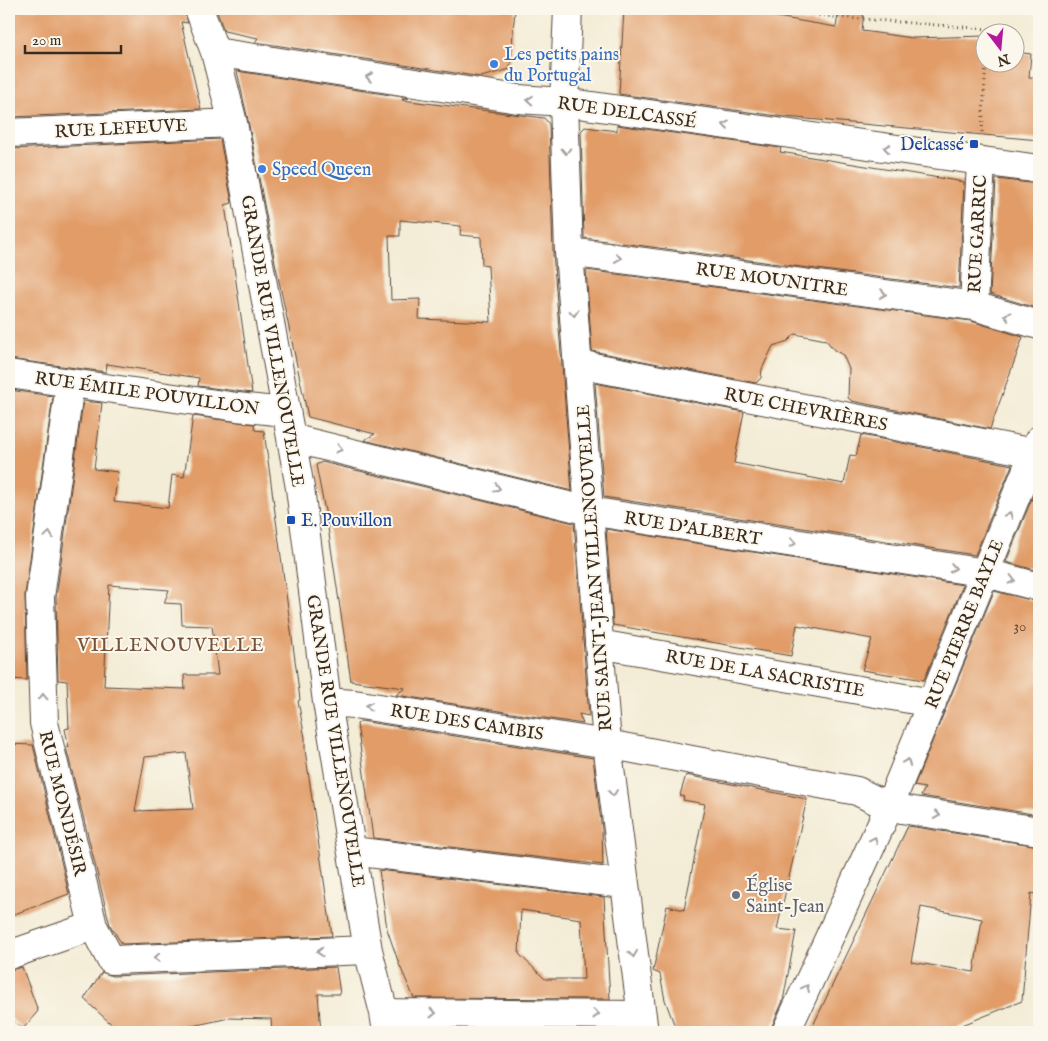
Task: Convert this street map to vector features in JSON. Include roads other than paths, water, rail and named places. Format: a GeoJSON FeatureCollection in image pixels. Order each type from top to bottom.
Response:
{"type":"FeatureCollection","features":[{"type":"Feature","properties":{"kind":"street","name":"GRANDE RUE VILLENOUVELLE"},"geometry":{"type":"LineString","coordinates":[[199,9],[215,52],[232,123],[279,371],[300,488],[327,702],[368,950],[386,1023]]}},
{"type":"Feature","properties":{"kind":"street","name":"RUE SAINT-JEAN VILLENOUVELLE"},"geometry":{"type":"LineString","coordinates":[[568,9],[564,102],[569,252],[607,744],[643,1024]]}},
{"type":"Feature","properties":{"kind":"street","name":"RUE DELCASSÉ"},"geometry":{"type":"LineString","coordinates":[[215,52],[508,98],[564,102],[1039,169]]}},
{"type":"Feature","properties":{"kind":"street","name":"RUE LEFEUVE"},"geometry":{"type":"LineString","coordinates":[[9,133],[232,123]]}},
{"type":"Feature","properties":{"kind":"street","name":"RUE GARRIC"},"geometry":{"type":"LineString","coordinates":[[974,306],[980,161]]}},
{"type":"Feature","properties":{"kind":"street","name":"RUE MOUNITRE"},"geometry":{"type":"LineString","coordinates":[[569,252],[974,306],[1039,325]]}},
{"type":"Feature","properties":{"kind":"street","name":"RUE CHEVRIÈRES"},"geometry":{"type":"LineString","coordinates":[[578,364],[1037,447]]}},
{"type":"Feature","properties":{"kind":"street","name":"RUE ÉMILE POUVILLON"},"geometry":{"type":"LineString","coordinates":[[9,374],[237,407],[285,412]]}},
{"type":"Feature","properties":{"kind":"street","name":"RUE MONDÉSIR"},"geometry":{"type":"LineString","coordinates":[[70,384],[40,597],[44,723],[93,926],[111,960],[368,950]]}},
{"type":"Feature","properties":{"kind":"street","name":"RUE D'ALBERT"},"geometry":{"type":"LineString","coordinates":[[291,438],[589,511],[986,573],[1039,587]]}},
{"type":"Feature","properties":{"kind":"street","name":"RUE PIERRE BAYLE"},"geometry":{"type":"LineString","coordinates":[[786,1032],[889,807],[1037,447]]}},
{"type":"Feature","properties":{"kind":"street","name":"RUE DE LA SACRISTIE"},"geometry":{"type":"LineString","coordinates":[[599,644],[932,703]]}},
{"type":"Feature","properties":{"kind":"street","name":"RUE DES CAMBIS"},"geometry":{"type":"LineString","coordinates":[[327,702],[354,704],[607,744],[857,791],[889,807],[1039,831]]}},
{"type":"Feature","properties":{"kind":"street"},"geometry":{"type":"LineString","coordinates":[[352,851],[624,884]]}},
{"type":"Feature","properties":{"kind":"street"},"geometry":{"type":"LineString","coordinates":[[9,955],[93,926]]}},
{"type":"Feature","properties":{"kind":"street"},"geometry":{"type":"LineString","coordinates":[[386,1023],[525,1013],[643,1024]]}},
{"type":"Feature","properties":{"kind":"place","name":"Les petits pains du Portugal"},"geometry":{"type":"Point","coordinates":[494,64]}},
{"type":"Feature","properties":{"kind":"place","name":"Delcassé"},"geometry":{"type":"Point","coordinates":[974,144]}},
{"type":"Feature","properties":{"kind":"place","name":"Speed Queen"},"geometry":{"type":"Point","coordinates":[262,169]}},
{"type":"Feature","properties":{"kind":"place","name":"E. Pouvillon"},"geometry":{"type":"Point","coordinates":[291,520]}},
{"type":"Feature","properties":{"kind":"place","name":"Église Saint-Jean"},"geometry":{"type":"Point","coordinates":[736,895]}},
{"type":"Feature","properties":{"kind":"district","name":"VILLENOUVELLE"},"geometry":{"type":"Point","coordinates":[171,644]}}]}
